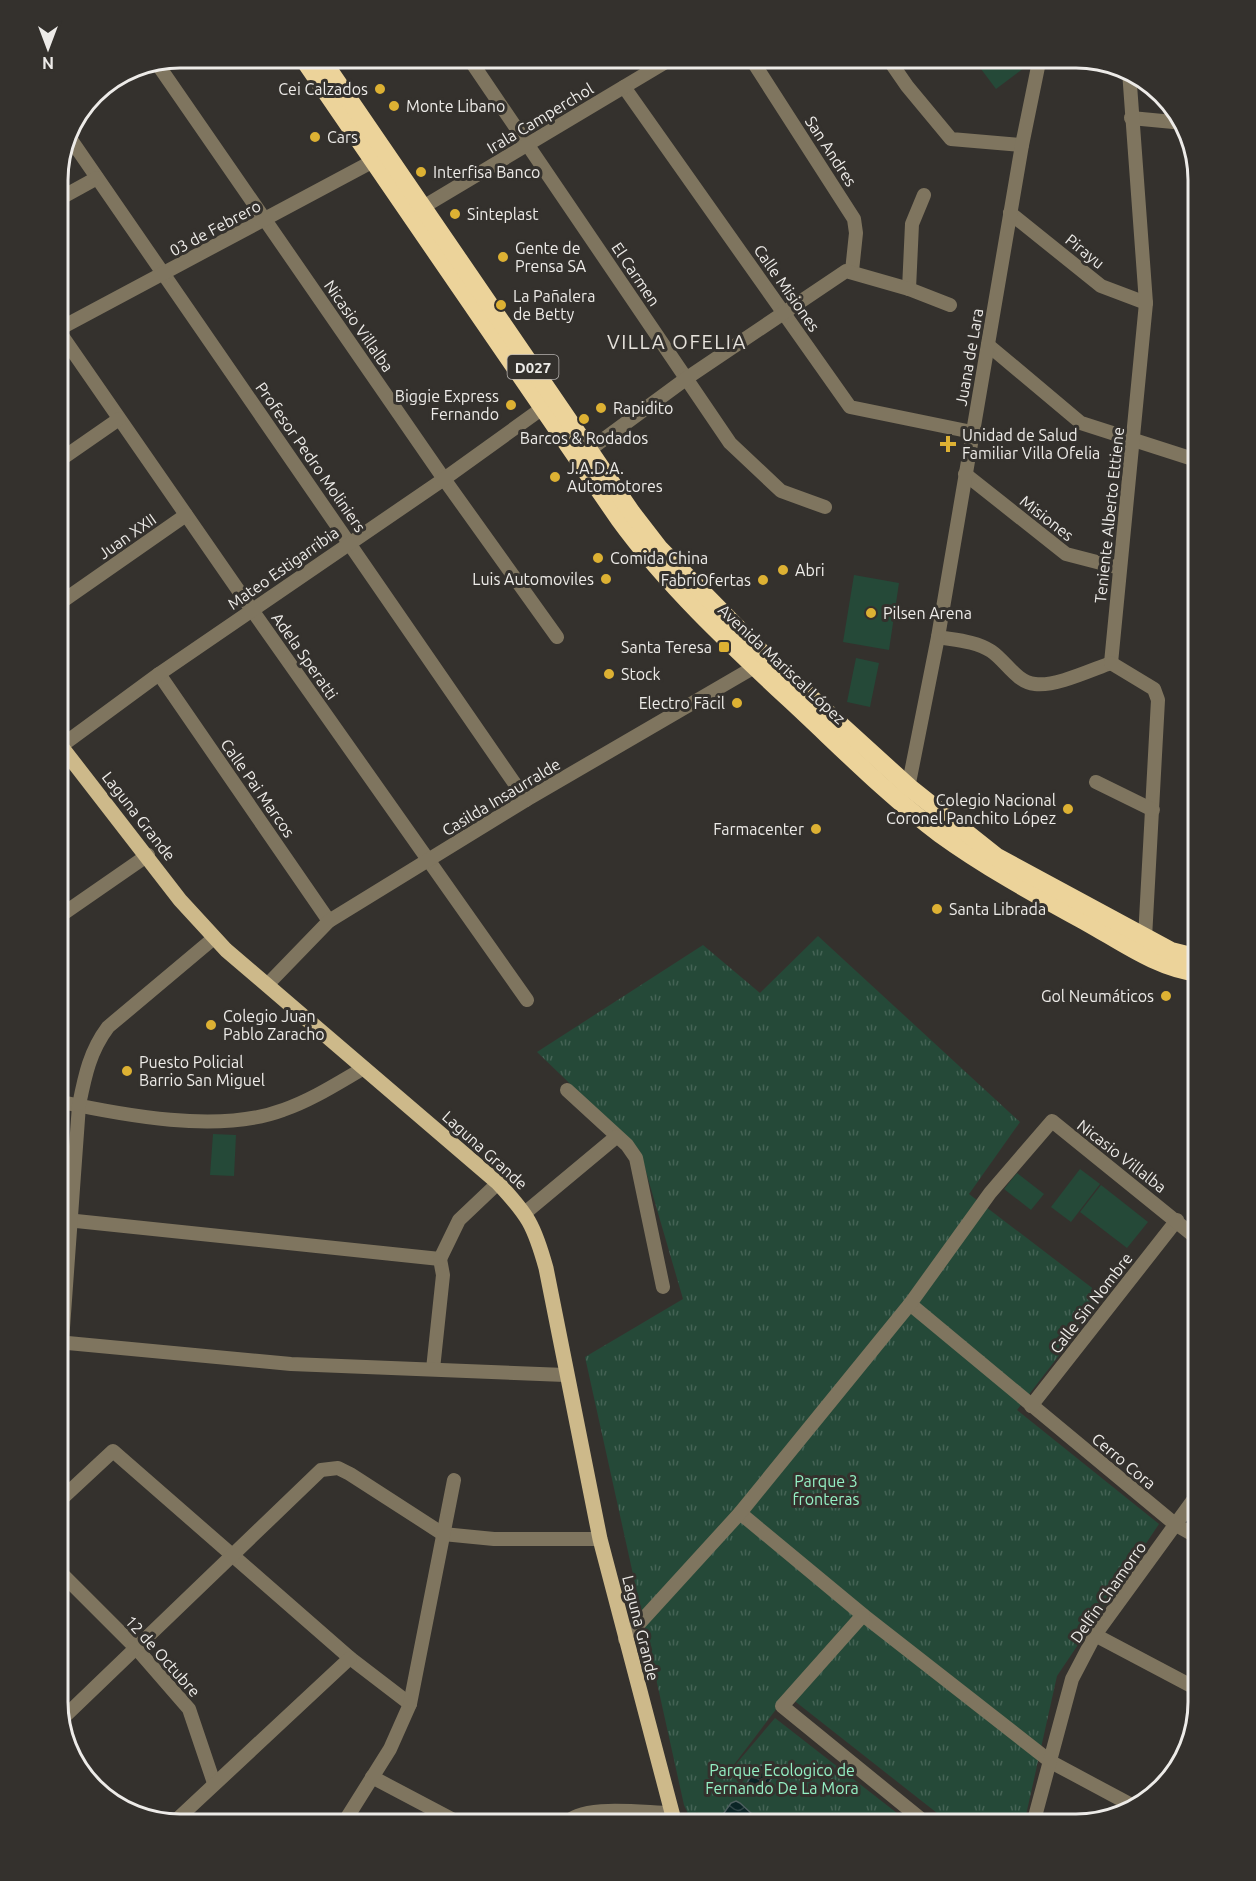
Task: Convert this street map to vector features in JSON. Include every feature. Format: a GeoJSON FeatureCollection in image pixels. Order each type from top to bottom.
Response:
{"type":"FeatureCollection","features":[{"type":"Feature","properties":{"kind":"highway","name":"Avenida Mariscal López"},"geometry":{"type":"LineString","coordinates":[[311,68],[380,157],[423,207],[548,403]]}},
{"type":"Feature","properties":{"kind":"highway","name":"Avenida Mariscal López"},"geometry":{"type":"LineString","coordinates":[[327,68],[380,157],[584,454],[644,553],[669,583],[715,617],[761,663],[906,796],[991,869],[1131,947],[1172,967],[1188,971]]}},
{"type":"Feature","properties":{"kind":"highway","name":"Avenida Mariscal López"},"geometry":{"type":"LineString","coordinates":[[906,796],[997,857],[1145,938],[1171,951],[1188,955]]}},
{"type":"Feature","properties":{"kind":"main road","name":"Laguna Grande"},"geometry":{"type":"LineString","coordinates":[[68,757],[148,855],[180,900],[214,938],[498,1183],[526,1212],[538,1239],[546,1268],[565,1375],[600,1539],[672,1814]]}},
{"type":"Feature","properties":{"kind":"street","name":"El Carmen"},"geometry":{"type":"LineString","coordinates":[[476,68],[730,443],[781,490],[825,507]]}},
{"type":"Feature","properties":{"kind":"street","name":"Irala Camperchol"},"geometry":{"type":"LineString","coordinates":[[423,207],[656,68]]}},
{"type":"Feature","properties":{"kind":"street","name":"San Andres"},"geometry":{"type":"LineString","coordinates":[[757,68],[854,219],[856,233],[852,271]]}},
{"type":"Feature","properties":{"kind":"street"},"geometry":{"type":"LineString","coordinates":[[895,68],[951,139],[1022,145]]}},
{"type":"Feature","properties":{"kind":"street","name":"Juana de Lara"},"geometry":{"type":"LineString","coordinates":[[906,796],[938,638],[1010,213],[1037,68]]}},
{"type":"Feature","properties":{"kind":"street","name":"Nicasio Villalba"},"geometry":{"type":"LineString","coordinates":[[161,70],[444,479],[557,637]]}},
{"type":"Feature","properties":{"kind":"street","name":"Teniente Alberto Ettiene"},"geometry":{"type":"LineString","coordinates":[[1111,663],[1146,303],[1129,82]]}},
{"type":"Feature","properties":{"kind":"street","name":"Calle Misiones"},"geometry":{"type":"LineString","coordinates":[[624,87],[850,407],[972,432]]}},
{"type":"Feature","properties":{"kind":"street"},"geometry":{"type":"LineString","coordinates":[[1131,118],[1172,122]]}},
{"type":"Feature","properties":{"kind":"street","name":"Profesor Pedro Moliniers"},"geometry":{"type":"LineString","coordinates":[[74,144],[526,800]]}},
{"type":"Feature","properties":{"kind":"street","name":"03 de Febrero"},"geometry":{"type":"LineString","coordinates":[[68,325],[380,157]]}},
{"type":"Feature","properties":{"kind":"street"},"geometry":{"type":"LineString","coordinates":[[68,194],[97,178]]}},
{"type":"Feature","properties":{"kind":"street"},"geometry":{"type":"LineString","coordinates":[[909,289],[912,224],[924,195]]}},
{"type":"Feature","properties":{"kind":"street","name":"Pirayu"},"geometry":{"type":"LineString","coordinates":[[1010,213],[1101,286],[1117,294],[1146,303]]}},
{"type":"Feature","properties":{"kind":"street"},"geometry":{"type":"LineString","coordinates":[[584,454],[687,378],[846,271],[909,289],[950,305]]}},
{"type":"Feature","properties":{"kind":"street","name":"Adela Speratti"},"geometry":{"type":"LineString","coordinates":[[68,345],[527,1000]]}},
{"type":"Feature","properties":{"kind":"street"},"geometry":{"type":"LineString","coordinates":[[988,345],[1081,423],[1134,438],[1188,457]]}},
{"type":"Feature","properties":{"kind":"street","name":"Mateo Estigarribia"},"geometry":{"type":"LineString","coordinates":[[68,738],[349,542],[444,479],[548,403]]}},
{"type":"Feature","properties":{"kind":"street"},"geometry":{"type":"LineString","coordinates":[[68,454],[119,419]]}},
{"type":"Feature","properties":{"kind":"street","name":"Misiones"},"geometry":{"type":"LineString","coordinates":[[965,474],[1066,554],[1120,568]]}},
{"type":"Feature","properties":{"kind":"street","name":"Juan XXII"},"geometry":{"type":"LineString","coordinates":[[68,596],[186,515]]}},
{"type":"Feature","properties":{"kind":"street"},"geometry":{"type":"LineString","coordinates":[[938,638],[975,644],[991,651],[1022,680],[1034,684],[1048,684],[1111,663],[1154,689],[1157,694],[1153,810],[1145,938]]}},
{"type":"Feature","properties":{"kind":"street","name":"Casilda Insaurralde"},"geometry":{"type":"LineString","coordinates":[[267,985],[329,921],[526,800],[761,663]]}},
{"type":"Feature","properties":{"kind":"street","name":"Calle Pai Marcos"},"geometry":{"type":"LineString","coordinates":[[159,674],[329,921]]}},
{"type":"Feature","properties":{"kind":"street"},"geometry":{"type":"LineString","coordinates":[[1096,782],[1153,810]]}},
{"type":"Feature","properties":{"kind":"street"},"geometry":{"type":"LineString","coordinates":[[68,910],[148,855]]}},
{"type":"Feature","properties":{"kind":"street"},"geometry":{"type":"LineString","coordinates":[[68,1262],[79,1106],[89,1059],[95,1045],[108,1027],[214,938]]}},
{"type":"Feature","properties":{"kind":"street"},"geometry":{"type":"LineString","coordinates":[[68,1104],[184,1121],[243,1119],[282,1111],[321,1093],[364,1068]]}},
{"type":"Feature","properties":{"kind":"street"},"geometry":{"type":"LineString","coordinates":[[567,1090],[615,1137],[627,1145],[636,1158],[663,1287]]}},
{"type":"Feature","properties":{"kind":"street","name":"Nicasio Villalba"},"geometry":{"type":"LineString","coordinates":[[910,1304],[990,1193],[1052,1121],[1188,1230]]}},
{"type":"Feature","properties":{"kind":"street"},"geometry":{"type":"LineString","coordinates":[[526,1212],[615,1137]]}},
{"type":"Feature","properties":{"kind":"street"},"geometry":{"type":"LineString","coordinates":[[434,1369],[442,1286],[440,1259],[459,1220],[498,1183]]}},
{"type":"Feature","properties":{"kind":"street","name":"Calle Sin Nombre"},"geometry":{"type":"LineString","coordinates":[[1031,1406],[1177,1220]]}},
{"type":"Feature","properties":{"kind":"street"},"geometry":{"type":"LineString","coordinates":[[68,1221],[440,1259]]}},
{"type":"Feature","properties":{"kind":"street"},"geometry":{"type":"LineString","coordinates":[[625,1639],[740,1514],[910,1304]]}},
{"type":"Feature","properties":{"kind":"street","name":"Cerro Cora"},"geometry":{"type":"LineString","coordinates":[[910,1304],[1176,1525],[1188,1532]]}},
{"type":"Feature","properties":{"kind":"street"},"geometry":{"type":"LineString","coordinates":[[68,1344],[291,1364],[565,1375]]}},
{"type":"Feature","properties":{"kind":"street"},"geometry":{"type":"LineString","coordinates":[[68,1493],[114,1451],[350,1658],[410,1704]]}},
{"type":"Feature","properties":{"kind":"street"},"geometry":{"type":"LineString","coordinates":[[68,1713],[321,1470],[329,1467],[350,1474],[443,1534],[494,1539],[600,1539]]}},
{"type":"Feature","properties":{"kind":"street"},"geometry":{"type":"LineString","coordinates":[[350,1813],[402,1728],[410,1704],[454,1480]]}},
{"type":"Feature","properties":{"kind":"street","name":"Delfin Chamorro"},"geometry":{"type":"LineString","coordinates":[[1036,1814],[1072,1679],[1095,1635],[1188,1508]]}},
{"type":"Feature","properties":{"kind":"street"},"geometry":{"type":"LineString","coordinates":[[740,1514],[863,1615],[1051,1762],[1125,1802]]}},
{"type":"Feature","properties":{"kind":"street","name":"12 de Octubre"},"geometry":{"type":"LineString","coordinates":[[68,1580],[136,1648],[189,1709],[214,1783]]}},
{"type":"Feature","properties":{"kind":"street"},"geometry":{"type":"LineString","coordinates":[[863,1615],[782,1706],[914,1814]]}},
{"type":"Feature","properties":{"kind":"street"},"geometry":{"type":"LineString","coordinates":[[1095,1635],[1188,1684]]}},
{"type":"Feature","properties":{"kind":"street"},"geometry":{"type":"LineString","coordinates":[[183,1813],[350,1658]]}},
{"type":"Feature","properties":{"kind":"street"},"geometry":{"type":"LineString","coordinates":[[372,1778],[440,1813]]}},
{"type":"Feature","properties":{"kind":"street"},"geometry":{"type":"LineString","coordinates":[[580,1813],[608,1813]]}},
{"type":"Feature","properties":{"kind":"green space"},"geometry":{"type":"Polygon","coordinates":[[[980,68],[1024,68],[996,89],[980,68]]]}},
{"type":"Feature","properties":{"kind":"green space","name":"Pilsen Arena"},"geometry":{"type":"Polygon","coordinates":[[[854,575],[899,583],[889,650],[843,642],[854,575]]]}},
{"type":"Feature","properties":{"kind":"green space","name":"Pilsen Arena"},"geometry":{"type":"Polygon","coordinates":[[[856,658],[879,663],[870,707],[847,702],[856,658]]]}},
{"type":"Feature","properties":{"kind":"green space","name":"Parque 3 fronteras"},"geometry":{"type":"Polygon","coordinates":[[[818,936],[1020,1122],[969,1194],[1104,1297],[1017,1410],[1159,1524],[1057,1676],[1026,1814],[938,1814],[787,1695],[720,1783],[775,1718],[898,1814],[688,1814],[684,1805],[585,1357],[683,1299],[640,1151],[537,1052],[703,945],[760,993],[818,936]]]}},
{"type":"Feature","properties":{"kind":"green space"},"geometry":{"type":"Polygon","coordinates":[[[213,1134],[236,1135],[234,1176],[210,1175],[213,1134]]]}},
{"type":"Feature","properties":{"kind":"green space"},"geometry":{"type":"Polygon","coordinates":[[[1080,1169],[1100,1184],[1071,1222],[1051,1207],[1080,1169]]]}},
{"type":"Feature","properties":{"kind":"green space"},"geometry":{"type":"Polygon","coordinates":[[[1017,1173],[1044,1194],[1031,1210],[1004,1189],[1017,1173]]]}},
{"type":"Feature","properties":{"kind":"green space"},"geometry":{"type":"Polygon","coordinates":[[[1101,1185],[1148,1222],[1127,1248],[1080,1212],[1101,1185]]]}},
{"type":"Feature","properties":{"kind":"water"},"geometry":{"type":"Polygon","coordinates":[[[761,1765],[768,1768],[773,1775],[765,1787],[751,1794],[746,1785],[753,1772],[761,1765]]]}},
{"type":"Feature","properties":{"kind":"water"},"geometry":{"type":"Polygon","coordinates":[[[736,1801],[740,1803],[752,1814],[723,1814],[731,1803],[736,1801]]]}},
{"type":"Feature","properties":{"kind":"place","name":"Cei Calzados"},"geometry":{"type":"Point","coordinates":[380,89]}},
{"type":"Feature","properties":{"kind":"place","name":"Monte Libano"},"geometry":{"type":"Point","coordinates":[394,106]}},
{"type":"Feature","properties":{"kind":"place","name":"Cars"},"geometry":{"type":"Point","coordinates":[315,137]}},
{"type":"Feature","properties":{"kind":"place","name":"Interfisa Banco"},"geometry":{"type":"Point","coordinates":[421,172]}},
{"type":"Feature","properties":{"kind":"place","name":"Sinteplast"},"geometry":{"type":"Point","coordinates":[455,214]}},
{"type":"Feature","properties":{"kind":"place","name":"Gente de Prensa SA"},"geometry":{"type":"Point","coordinates":[503,257]}},
{"type":"Feature","properties":{"kind":"place","name":"La Pañalera de Betty"},"geometry":{"type":"Point","coordinates":[501,305]}},
{"type":"Feature","properties":{"kind":"place","name":"Biggie Express Fernando"},"geometry":{"type":"Point","coordinates":[511,405]}},
{"type":"Feature","properties":{"kind":"place","name":"Rapidito"},"geometry":{"type":"Point","coordinates":[601,408]}},
{"type":"Feature","properties":{"kind":"place","name":"Barcos & Rodados"},"geometry":{"type":"Point","coordinates":[584,419]}},
{"type":"Feature","properties":{"kind":"place","name":"Unidad de Salud Familiar Villa Ofelia"},"geometry":{"type":"Point","coordinates":[948,444]}},
{"type":"Feature","properties":{"kind":"place","name":"J.A.D.A. Automotores"},"geometry":{"type":"Point","coordinates":[555,477]}},
{"type":"Feature","properties":{"kind":"place","name":"Comida China"},"geometry":{"type":"Point","coordinates":[598,558]}},
{"type":"Feature","properties":{"kind":"place","name":"Abri"},"geometry":{"type":"Point","coordinates":[783,570]}},
{"type":"Feature","properties":{"kind":"place","name":"Luis Automoviles"},"geometry":{"type":"Point","coordinates":[606,579]}},
{"type":"Feature","properties":{"kind":"place","name":"FabriOfertas"},"geometry":{"type":"Point","coordinates":[763,580]}},
{"type":"Feature","properties":{"kind":"place","name":"Pilsen Arena"},"geometry":{"type":"Point","coordinates":[871,613]}},
{"type":"Feature","properties":{"kind":"place","name":"Santa Teresa"},"geometry":{"type":"Point","coordinates":[724,647]}},
{"type":"Feature","properties":{"kind":"place","name":"Stock"},"geometry":{"type":"Point","coordinates":[609,674]}},
{"type":"Feature","properties":{"kind":"place","name":"Electro Fãcil"},"geometry":{"type":"Point","coordinates":[737,703]}},
{"type":"Feature","properties":{"kind":"place","name":"Colegio Nacional Coronel Panchito López"},"geometry":{"type":"Point","coordinates":[1068,809]}},
{"type":"Feature","properties":{"kind":"place","name":"Farmacenter"},"geometry":{"type":"Point","coordinates":[816,829]}},
{"type":"Feature","properties":{"kind":"place","name":"Santa Librada"},"geometry":{"type":"Point","coordinates":[937,909]}},
{"type":"Feature","properties":{"kind":"place","name":"Gol Neumáticos"},"geometry":{"type":"Point","coordinates":[1166,996]}},
{"type":"Feature","properties":{"kind":"place","name":"Colegio Juan Pablo Zaracho"},"geometry":{"type":"Point","coordinates":[211,1025]}},
{"type":"Feature","properties":{"kind":"place","name":"Puesto Policial Barrio San Miguel"},"geometry":{"type":"Point","coordinates":[127,1071]}},
{"type":"Feature","properties":{"kind":"district","name":"VILLA OFELIA"},"geometry":{"type":"Point","coordinates":[677,341]}},
{"type":"Feature","properties":{"kind":"park label","name":"Parque Ecologico de Fernando De La Mora"},"geometry":{"type":"Point","coordinates":[782,1779]}}]}
